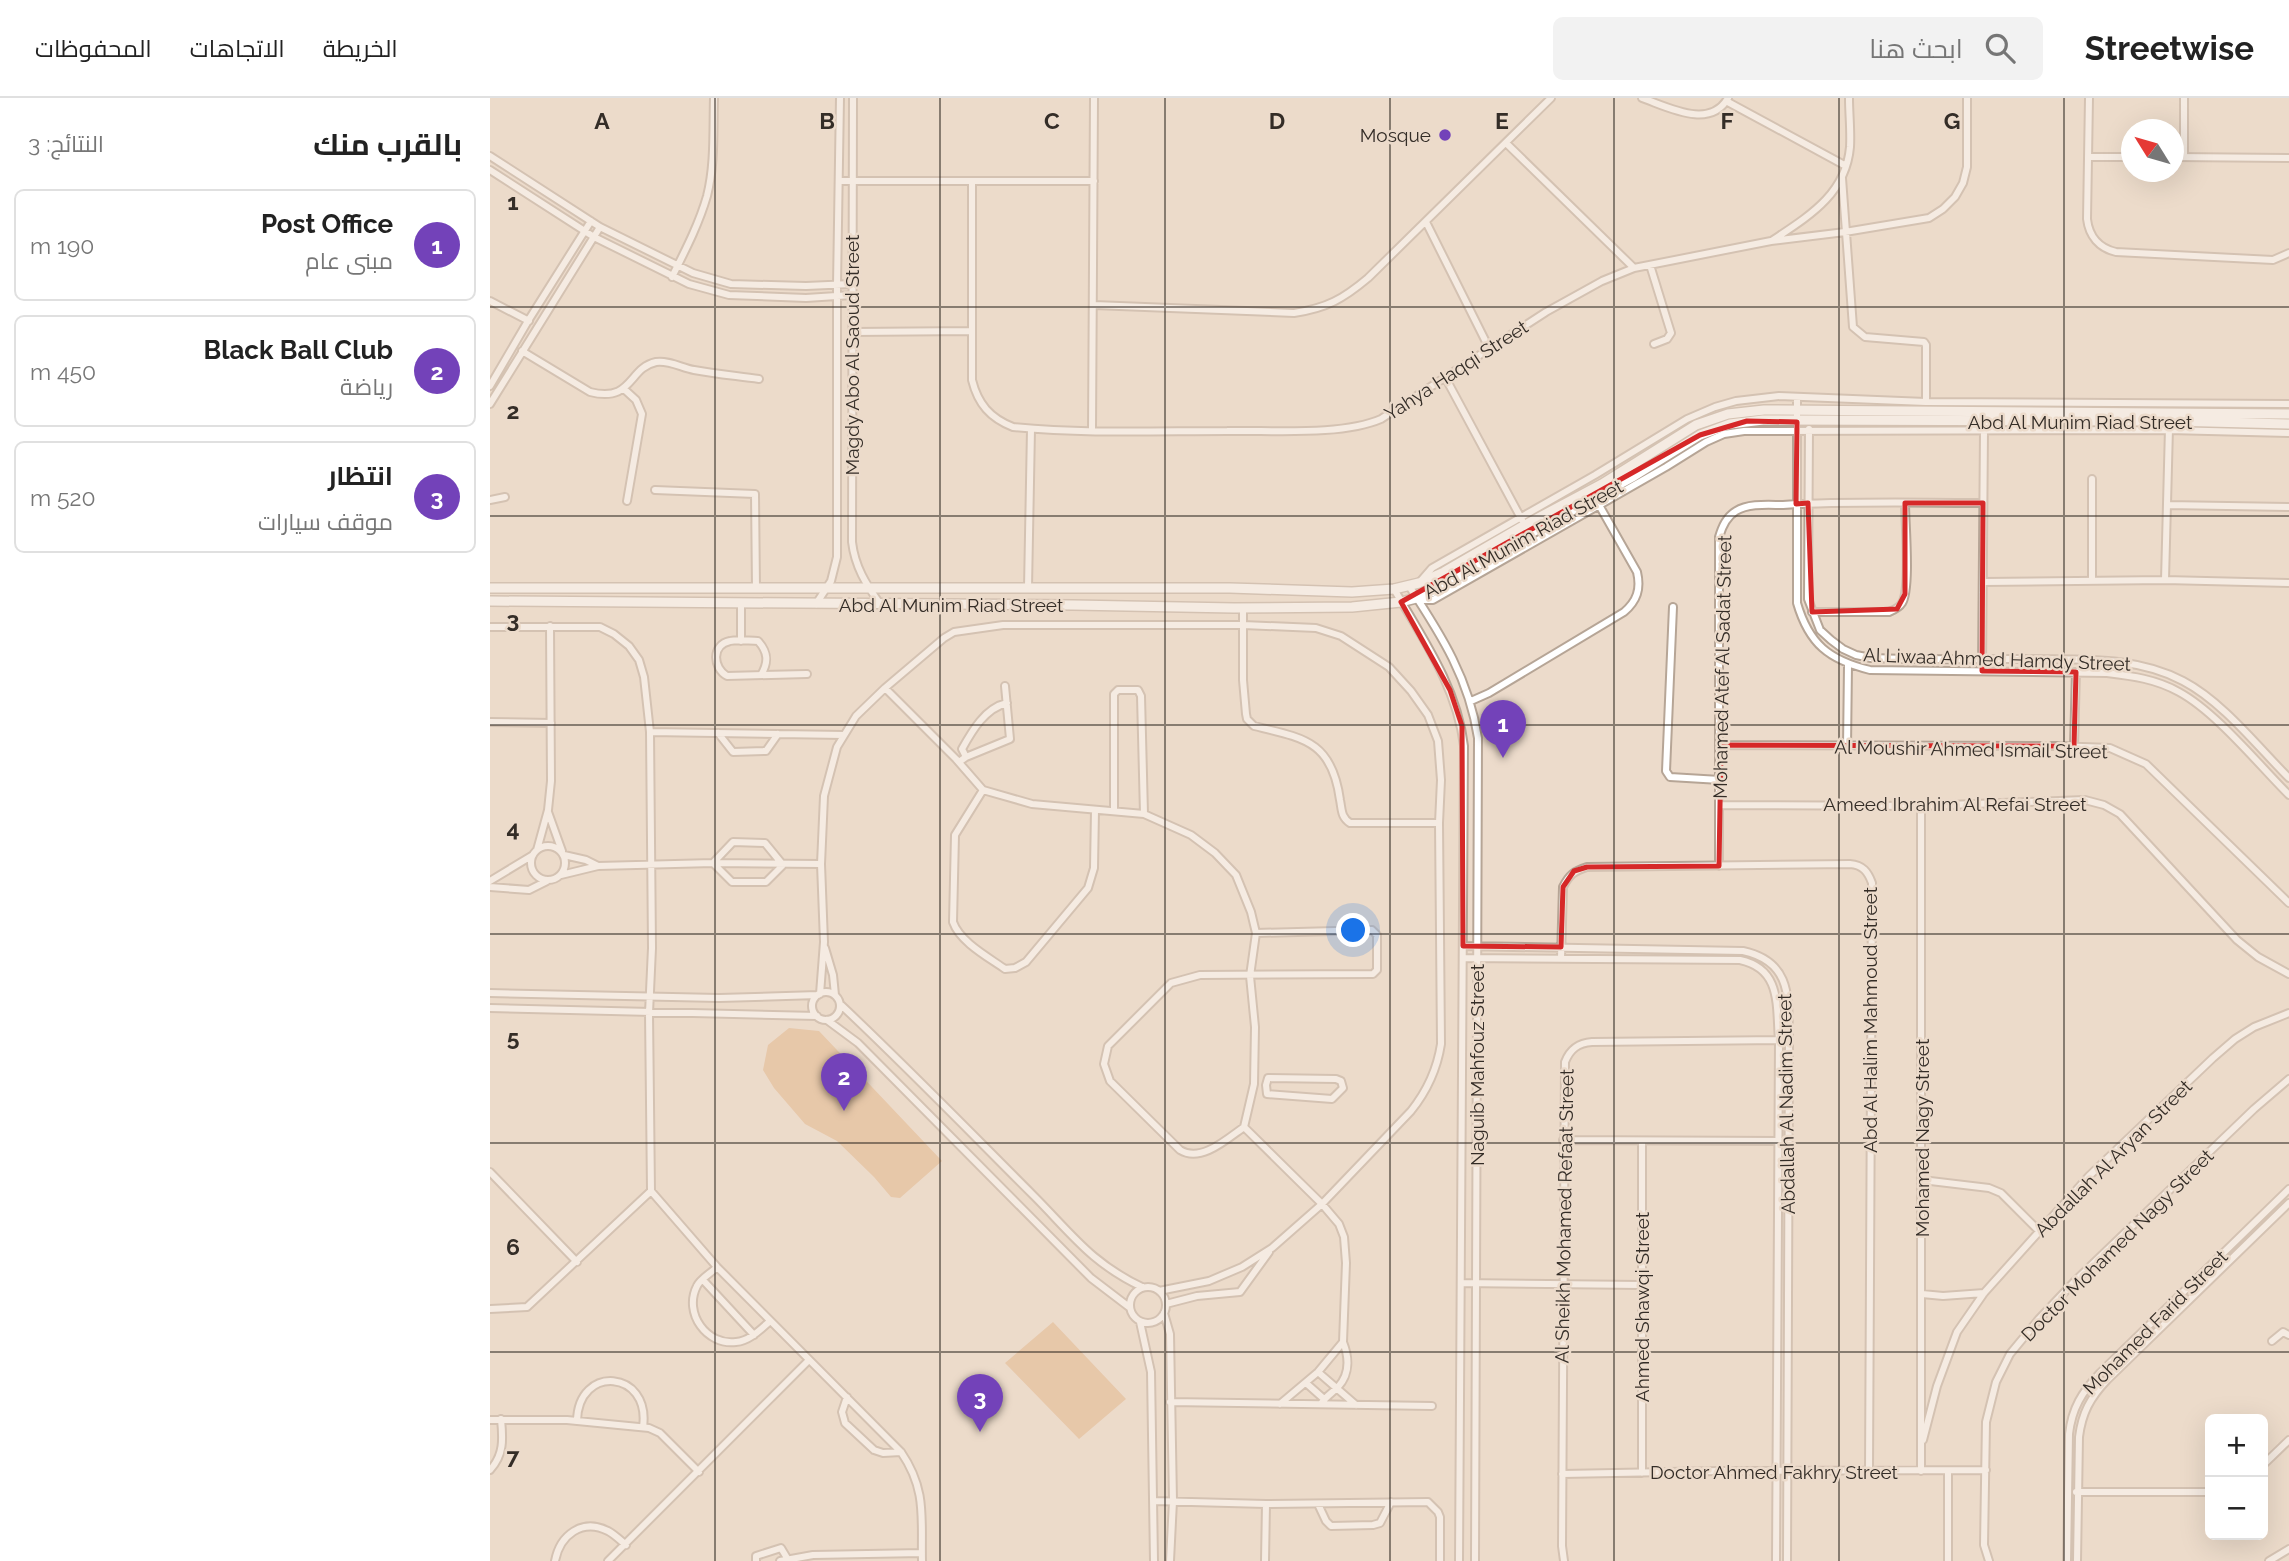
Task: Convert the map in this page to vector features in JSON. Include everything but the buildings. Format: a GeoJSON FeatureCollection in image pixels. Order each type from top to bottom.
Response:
{"type":"FeatureCollection","features":[{"type":"Feature","properties":{"kind":"street"},"geometry":{"type":"LineString","coordinates":[[672,277],[707,195],[711,172],[714,98]]}},
{"type":"Feature","properties":{"kind":"street","name":"Magdy Abo Al Saoud Street"},"geometry":{"type":"LineString","coordinates":[[816,604],[836,565],[840,98]]}},
{"type":"Feature","properties":{"kind":"street","name":"Magdy Abo Al Saoud Street"},"geometry":{"type":"LineString","coordinates":[[853,98],[853,554],[857,566],[880,604]]}},
{"type":"Feature","properties":{"kind":"street"},"geometry":{"type":"LineString","coordinates":[[1092,431],[1094,98]]}},
{"type":"Feature","properties":{"kind":"street"},"geometry":{"type":"LineString","coordinates":[[1094,305],[1294,313],[1315,310],[1334,303],[1353,291],[1551,98]]}},
{"type":"Feature","properties":{"kind":"street"},"geometry":{"type":"LineString","coordinates":[[1642,98],[1699,116],[1715,112],[1727,100],[1846,166]]}},
{"type":"Feature","properties":{"kind":"street"},"geometry":{"type":"LineString","coordinates":[[1772,241],[1815,212],[1842,178],[1850,148],[1849,98]]}},
{"type":"Feature","properties":{"kind":"street","name":"Yahya Haqqi Street"},"geometry":{"type":"LineString","coordinates":[[972,181],[972,380],[981,405],[1000,422],[1031,429],[1092,431],[1354,428],[1381,419],[1574,296],[1634,268],[1772,241],[1929,218],[1955,197],[1963,183],[1967,167],[1967,98]]}},
{"type":"Feature","properties":{"kind":"street"},"geometry":{"type":"LineString","coordinates":[[2090,98],[2088,225],[2092,236],[2105,248],[2116,252],[2273,260],[2289,253]]}},
{"type":"Feature","properties":{"kind":"street"},"geometry":{"type":"LineString","coordinates":[[2184,98],[2184,119]]}},
{"type":"Feature","properties":{"kind":"street"},"geometry":{"type":"LineString","coordinates":[[1506,143],[1634,268]]}},
{"type":"Feature","properties":{"kind":"street"},"geometry":{"type":"LineString","coordinates":[[490,156],[600,227],[677,267],[731,284],[851,284]]}},
{"type":"Feature","properties":{"kind":"street"},"geometry":{"type":"LineString","coordinates":[[2089,157],[2121,157]]}},
{"type":"Feature","properties":{"kind":"street"},"geometry":{"type":"LineString","coordinates":[[2184,157],[2289,158]]}},
{"type":"Feature","properties":{"kind":"street"},"geometry":{"type":"LineString","coordinates":[[490,170],[594,237],[689,284],[729,295],[806,298],[852,295]]}},
{"type":"Feature","properties":{"kind":"street"},"geometry":{"type":"LineString","coordinates":[[1842,178],[1853,327],[1865,337],[1924,342],[1926,402]]}},
{"type":"Feature","properties":{"kind":"street"},"geometry":{"type":"LineString","coordinates":[[840,181],[1094,181]]}},
{"type":"Feature","properties":{"kind":"street"},"geometry":{"type":"LineString","coordinates":[[490,386],[591,221]]}},
{"type":"Feature","properties":{"kind":"street"},"geometry":{"type":"LineString","coordinates":[[1426,222],[1489,348]]}},
{"type":"Feature","properties":{"kind":"street"},"geometry":{"type":"LineString","coordinates":[[490,404],[600,227]]}},
{"type":"Feature","properties":{"kind":"street"},"geometry":{"type":"LineString","coordinates":[[1650,265],[1671,331],[1669,337],[1654,344]]}},
{"type":"Feature","properties":{"kind":"street"},"geometry":{"type":"LineString","coordinates":[[490,302],[537,326]]}},
{"type":"Feature","properties":{"kind":"street"},"geometry":{"type":"LineString","coordinates":[[853,332],[971,331]]}},
{"type":"Feature","properties":{"kind":"street"},"geometry":{"type":"LineString","coordinates":[[522,351],[590,392],[611,394],[624,389],[645,368],[656,362],[667,362],[691,370],[759,379]]}},
{"type":"Feature","properties":{"kind":"street"},"geometry":{"type":"LineString","coordinates":[[1445,377],[1523,521],[1696,414],[1736,401],[1779,396],[2169,417],[2289,433]]}},
{"type":"Feature","properties":{"kind":"street"},"geometry":{"type":"LineString","coordinates":[[624,389],[636,400],[642,414],[627,501]]}},
{"type":"Feature","properties":{"kind":"street","name":"Al Liwaa Ahmed Hamdy Street"},"geometry":{"type":"LineString","coordinates":[[1797,398],[1797,603],[1802,621],[1812,638],[1824,650],[1848,665],[1870,670],[2076,672],[2137,676],[2158,682],[2180,692],[2202,708],[2289,795]]}},
{"type":"Feature","properties":{"kind":"street","name":"Al Liwaa Ahmed Hamdy Street"},"geometry":{"type":"LineString","coordinates":[[1809,399],[1808,599],[1820,630],[1825,635],[1856,655],[1899,659],[2081,660],[2139,664],[2184,681],[2209,699],[2289,778]]}},
{"type":"Feature","properties":{"kind":"street"},"geometry":{"type":"LineString","coordinates":[[1873,400],[1873,412]]}},
{"type":"Feature","properties":{"kind":"street"},"geometry":{"type":"LineString","coordinates":[[1736,401],[1738,412]]}},
{"type":"Feature","properties":{"kind":"street"},"geometry":{"type":"LineString","coordinates":[[1809,421],[1984,430],[2169,417],[2289,404]]}},
{"type":"Feature","properties":{"kind":"street","name":"Abd Al Munim Riad Street"},"geometry":{"type":"LineString","coordinates":[[490,588],[1230,588],[1352,592],[1394,589],[1444,572],[1523,521],[1602,484],[1696,425],[1738,412],[1797,411],[1809,421],[2289,414]]}},
{"type":"Feature","properties":{"kind":"street","name":"Abd Al Munim Riad Street"},"geometry":{"type":"LineString","coordinates":[[490,601],[1352,607],[1401,602],[1418,598],[1443,586],[1529,534],[1634,476],[1699,435],[1730,424],[1747,421],[1797,426],[1809,421],[1873,412],[2169,417],[2289,424]]}},
{"type":"Feature","properties":{"kind":"street"},"geometry":{"type":"LineString","coordinates":[[2165,580],[2169,417]]}},
{"type":"Feature","properties":{"kind":"street"},"geometry":{"type":"LineString","coordinates":[[1418,598],[1428,601],[1438,597],[1706,442],[1724,434],[1744,430],[1797,426]]}},
{"type":"Feature","properties":{"kind":"street"},"geometry":{"type":"LineString","coordinates":[[1028,588],[1031,429]]}},
{"type":"Feature","properties":{"kind":"street"},"geometry":{"type":"LineString","coordinates":[[1982,671],[1984,430]]}},
{"type":"Feature","properties":{"kind":"street"},"geometry":{"type":"LineString","coordinates":[[2092,479],[2092,581]]}},
{"type":"Feature","properties":{"kind":"street"},"geometry":{"type":"LineString","coordinates":[[656,490],[755,494],[756,588]]}},
{"type":"Feature","properties":{"kind":"street"},"geometry":{"type":"LineString","coordinates":[[490,500],[505,496]]}},
{"type":"Feature","properties":{"kind":"street","name":"Mohamed Atef Al Sadat Street"},"geometry":{"type":"LineString","coordinates":[[1719,866],[1719,537],[1728,517],[1747,506],[1808,503],[1983,503]]}},
{"type":"Feature","properties":{"kind":"street"},"geometry":{"type":"LineString","coordinates":[[1812,612],[1889,612],[1897,609],[1903,602],[1906,586],[1905,503]]}},
{"type":"Feature","properties":{"kind":"street"},"geometry":{"type":"LineString","coordinates":[[1471,701],[1489,693],[1623,612],[1636,598],[1639,590],[1637,572],[1599,505]]}},
{"type":"Feature","properties":{"kind":"street"},"geometry":{"type":"LineString","coordinates":[[2167,505],[2289,507]]}},
{"type":"Feature","properties":{"kind":"street"},"geometry":{"type":"LineString","coordinates":[[837,529],[852,529]]}},
{"type":"Feature","properties":{"kind":"street"},"geometry":{"type":"LineString","coordinates":[[1983,582],[2165,580],[2289,583]]}},
{"type":"Feature","properties":{"kind":"street","name":"Naguib Mahfouz Street"},"geometry":{"type":"LineString","coordinates":[[1414,584],[1418,598],[1451,655],[1471,701],[1478,738],[1475,1561]]}},
{"type":"Feature","properties":{"kind":"street"},"geometry":{"type":"LineString","coordinates":[[1073,605],[1078,595],[1074,588]]}},
{"type":"Feature","properties":{"kind":"street"},"geometry":{"type":"LineString","coordinates":[[1108,607],[1104,595],[1111,588]]}},
{"type":"Feature","properties":{"kind":"street","name":"Naguib Mahfouz Street"},"geometry":{"type":"LineString","coordinates":[[1394,589],[1450,690],[1462,726],[1464,746],[1459,1561]]}},
{"type":"Feature","properties":{"kind":"street"},"geometry":{"type":"LineString","coordinates":[[741,604],[741,640]]}},
{"type":"Feature","properties":{"kind":"street"},"geometry":{"type":"LineString","coordinates":[[1673,607],[1666,771],[1671,777],[1720,780]]}},
{"type":"Feature","properties":{"kind":"street"},"geometry":{"type":"LineString","coordinates":[[1243,608],[1243,680],[1247,719],[1254,726],[1301,738],[1326,757],[1338,780],[1346,821],[1439,824]]}},
{"type":"Feature","properties":{"kind":"street"},"geometry":{"type":"LineString","coordinates":[[817,1016],[812,1005],[819,994],[824,942],[821,864],[824,796],[837,747],[856,716],[944,638],[963,630],[1003,625],[1243,625],[1316,628],[1330,631],[1352,642],[1389,667],[1428,715],[1438,741],[1441,780],[1441,1044],[1438,1061],[1423,1096],[1411,1111],[1322,1204],[1272,1248],[1235,1270],[1193,1286],[1159,1291],[1149,1286],[1142,1287],[1133,1293],[1129,1307]]}},
{"type":"Feature","properties":{"kind":"street"},"geometry":{"type":"LineString","coordinates":[[550,626],[551,781],[548,810],[531,866],[533,872],[541,879],[547,880],[598,866],[821,864]]}},
{"type":"Feature","properties":{"kind":"street"},"geometry":{"type":"LineString","coordinates":[[490,627],[600,627],[629,646],[639,660],[644,677],[650,732],[651,1191],[769,1322],[901,1452],[914,1474],[921,1497],[922,1557],[813,1555],[783,1560],[781,1548],[756,1556],[756,1561]]}},
{"type":"Feature","properties":{"kind":"street"},"geometry":{"type":"LineString","coordinates":[[761,675],[767,661],[763,646],[758,641],[730,641],[720,646],[715,657],[718,668],[727,676],[807,674]]}},
{"type":"Feature","properties":{"kind":"street"},"geometry":{"type":"LineString","coordinates":[[1847,747],[1848,665]]}},
{"type":"Feature","properties":{"kind":"street"},"geometry":{"type":"LineString","coordinates":[[2074,746],[2076,672]]}},
{"type":"Feature","properties":{"kind":"street"},"geometry":{"type":"LineString","coordinates":[[959,762],[1010,739],[1005,686]]}},
{"type":"Feature","properties":{"kind":"street"},"geometry":{"type":"LineString","coordinates":[[885,688],[983,790],[1032,804],[1144,814],[1191,835],[1236,875],[1251,912],[1256,933],[1250,976],[1255,1027],[1254,1084],[1244,1127],[1206,1152],[1183,1152],[1110,1081],[1104,1064],[1108,1046],[1171,983],[1200,975],[1250,976],[1373,974],[1378,967],[1377,935],[1372,930],[1256,933]]}},
{"type":"Feature","properties":{"kind":"street"},"geometry":{"type":"LineString","coordinates":[[1114,811],[1114,694],[1118,690],[1138,690],[1141,696],[1144,814]]}},
{"type":"Feature","properties":{"kind":"street"},"geometry":{"type":"LineString","coordinates":[[966,757],[962,749],[970,734],[990,712],[999,705],[1007,704]]}},
{"type":"Feature","properties":{"kind":"street"},"geometry":{"type":"LineString","coordinates":[[490,722],[551,723]]}},
{"type":"Feature","properties":{"kind":"street"},"geometry":{"type":"LineString","coordinates":[[2233,738],[2242,731]]}},
{"type":"Feature","properties":{"kind":"street"},"geometry":{"type":"LineString","coordinates":[[650,732],[844,735]]}},
{"type":"Feature","properties":{"kind":"street"},"geometry":{"type":"LineString","coordinates":[[718,733],[733,752],[766,751],[778,734]]}},
{"type":"Feature","properties":{"kind":"street","name":"Al Moushir Ahmed Ismail Street"},"geometry":{"type":"LineString","coordinates":[[1721,745],[2110,748],[2146,764],[2289,903]]}},
{"type":"Feature","properties":{"kind":"street"},"geometry":{"type":"LineString","coordinates":[[983,790],[955,835],[953,922],[967,941],[1005,969],[1015,968],[1026,962],[1088,888],[1094,868],[1095,810]]}},
{"type":"Feature","properties":{"kind":"street","name":"Ameed Ibrahim Al Refai Street"},"geometry":{"type":"LineString","coordinates":[[1720,805],[1921,806],[2085,800],[2104,805],[2120,814],[2237,940],[2258,957],[2289,974]]}},
{"type":"Feature","properties":{"kind":"street","name":"Mohamed Nagy Street"},"geometry":{"type":"LineString","coordinates":[[1921,806],[1921,1471]]}},
{"type":"Feature","properties":{"kind":"street"},"geometry":{"type":"LineString","coordinates":[[548,810],[566,865],[561,875]]}},
{"type":"Feature","properties":{"kind":"street"},"geometry":{"type":"LineString","coordinates":[[713,863],[733,842],[763,842],[783,865]]}},
{"type":"Feature","properties":{"kind":"street"},"geometry":{"type":"LineString","coordinates":[[490,881],[547,845],[598,866]]}},
{"type":"Feature","properties":{"kind":"street"},"geometry":{"type":"LineString","coordinates":[[713,863],[732,882],[766,882],[783,865]]}},
{"type":"Feature","properties":{"kind":"street","name":"Abd Al Halim Mahmoud Street"},"geometry":{"type":"LineString","coordinates":[[1561,958],[1563,887],[1574,871],[1587,867],[1855,865],[1868,873],[1872,883],[1869,1471]]}},
{"type":"Feature","properties":{"kind":"street"},"geometry":{"type":"LineString","coordinates":[[490,887],[529,890],[547,880]]}},
{"type":"Feature","properties":{"kind":"street"},"geometry":{"type":"LineString","coordinates":[[824,942],[833,975],[835,995],[840,1004],[1088,1253],[1119,1277],[1142,1287]]}},
{"type":"Feature","properties":{"kind":"street","name":"Abdallah Al Nadim Street"},"geometry":{"type":"LineString","coordinates":[[1463,946],[1728,950],[1756,953],[1779,970],[1788,996],[1789,1040],[1787,1561]]}},
{"type":"Feature","properties":{"kind":"street","name":"Abdallah Al Nadim Street"},"geometry":{"type":"LineString","coordinates":[[1464,958],[1728,959],[1752,962],[1762,968],[1774,987],[1779,1041],[1776,1561]]}},
{"type":"Feature","properties":{"kind":"street"},"geometry":{"type":"LineString","coordinates":[[490,993],[771,998],[828,992],[835,995]]}},
{"type":"Feature","properties":{"kind":"street"},"geometry":{"type":"LineString","coordinates":[[827,1020],[835,1016],[840,1004]]}},
{"type":"Feature","properties":{"kind":"street"},"geometry":{"type":"LineString","coordinates":[[490,1008],[649,1013],[711,1012],[817,1016],[827,1020],[858,1043],[1091,1278],[1129,1307],[1135,1318],[1140,1322],[1154,1322],[1164,1313]]}},
{"type":"Feature","properties":{"kind":"street","name":"Abdallah Al Aryan Street"},"geometry":{"type":"LineString","coordinates":[[1921,1449],[1956,1332],[1984,1293],[2089,1176],[2220,1051],[2254,1027],[2289,1013]]}},
{"type":"Feature","properties":{"kind":"street","name":"Al Sheikh Mohamed Refaat Street"},"geometry":{"type":"LineString","coordinates":[[1564,1561],[1564,1062],[1574,1047],[1583,1042],[1789,1040]]}},
{"type":"Feature","properties":{"kind":"street"},"geometry":{"type":"LineString","coordinates":[[1268,1078],[1332,1079],[1341,1081],[1343,1088],[1332,1099],[1266,1094],[1266,1085],[1268,1078]]}},
{"type":"Feature","properties":{"kind":"street","name":"Doctor Mohamed Nagy Street"},"geometry":{"type":"LineString","coordinates":[[1989,1561],[1984,1545],[1986,1422],[2001,1370],[2022,1339],[2113,1245],[2254,1109],[2289,1079]]}},
{"type":"Feature","properties":{"kind":"street"},"geometry":{"type":"LineString","coordinates":[[1254,1084],[1266,1085]]}},
{"type":"Feature","properties":{"kind":"street"},"geometry":{"type":"LineString","coordinates":[[1244,1127],[1322,1204],[1339,1224],[1344,1237],[1346,1263],[1343,1342],[1348,1367],[1338,1387],[1322,1402]]}},
{"type":"Feature","properties":{"kind":"street"},"geometry":{"type":"LineString","coordinates":[[1563,1140],[1788,1142]]}},
{"type":"Feature","properties":{"kind":"street","name":"Ahmed Shawqi Street"},"geometry":{"type":"LineString","coordinates":[[1642,1141],[1642,1472]]}},
{"type":"Feature","properties":{"kind":"street"},"geometry":{"type":"LineString","coordinates":[[490,1171],[577,1262]]}},
{"type":"Feature","properties":{"kind":"street"},"geometry":{"type":"LineString","coordinates":[[1922,1180],[1989,1188],[2001,1193],[2039,1231]]}},
{"type":"Feature","properties":{"kind":"street","name":"Mohamed Farid Street"},"geometry":{"type":"LineString","coordinates":[[2067,1561],[2071,1421],[2080,1397],[2087,1387],[2289,1189]]}},
{"type":"Feature","properties":{"kind":"street"},"geometry":{"type":"LineString","coordinates":[[490,1310],[527,1307],[651,1191]]}},
{"type":"Feature","properties":{"kind":"street","name":"Mohamed Farid Street"},"geometry":{"type":"LineString","coordinates":[[2077,1561],[2078,1437],[2088,1403],[2107,1380],[2289,1203]]}},
{"type":"Feature","properties":{"kind":"street"},"geometry":{"type":"LineString","coordinates":[[1166,1304],[1197,1296],[1240,1292],[1272,1248]]}},
{"type":"Feature","properties":{"kind":"street"},"geometry":{"type":"LineString","coordinates":[[717,1267],[697,1285],[693,1301],[696,1320],[702,1330],[710,1337],[736,1342],[754,1335],[769,1322]]}},
{"type":"Feature","properties":{"kind":"street"},"geometry":{"type":"LineString","coordinates":[[703,1280],[754,1335]]}},
{"type":"Feature","properties":{"kind":"street"},"geometry":{"type":"LineString","coordinates":[[1461,1283],[1642,1285]]}},
{"type":"Feature","properties":{"kind":"street"},"geometry":{"type":"LineString","coordinates":[[1193,1286],[1197,1296]]}},
{"type":"Feature","properties":{"kind":"street"},"geometry":{"type":"LineString","coordinates":[[1159,1291],[1166,1304],[1164,1313],[1170,1334],[1173,1502],[1170,1561]]}},
{"type":"Feature","properties":{"kind":"street"},"geometry":{"type":"LineString","coordinates":[[1922,1294],[1943,1296],[1984,1293]]}},
{"type":"Feature","properties":{"kind":"street"},"geometry":{"type":"LineString","coordinates":[[1140,1322],[1151,1372],[1154,1561]]}},
{"type":"Feature","properties":{"kind":"street"},"geometry":{"type":"LineString","coordinates":[[2272,1341],[2279,1333],[2289,1335]]}},
{"type":"Feature","properties":{"kind":"street"},"geometry":{"type":"LineString","coordinates":[[1280,1404],[1318,1372],[1343,1342]]}},
{"type":"Feature","properties":{"kind":"street"},"geometry":{"type":"LineString","coordinates":[[608,1561],[810,1360]]}},
{"type":"Feature","properties":{"kind":"street"},"geometry":{"type":"LineString","coordinates":[[1318,1372],[1356,1405]]}},
{"type":"Feature","properties":{"kind":"street"},"geometry":{"type":"LineString","coordinates":[[577,1421],[578,1407],[583,1395],[594,1385],[607,1381],[621,1382],[633,1389],[642,1399],[645,1413],[643,1427]]}},
{"type":"Feature","properties":{"kind":"street"},"geometry":{"type":"LineString","coordinates":[[1306,1383],[1322,1402]]}},
{"type":"Feature","properties":{"kind":"street"},"geometry":{"type":"LineString","coordinates":[[847,1397],[842,1412],[845,1423],[874,1450],[883,1453],[901,1452]]}},
{"type":"Feature","properties":{"kind":"street"},"geometry":{"type":"LineString","coordinates":[[1170,1402],[1322,1402],[1432,1406]]}},
{"type":"Feature","properties":{"kind":"street"},"geometry":{"type":"LineString","coordinates":[[490,1470],[499,1459],[502,1449],[501,1419]]}},
{"type":"Feature","properties":{"kind":"street"},"geometry":{"type":"LineString","coordinates":[[490,1420],[577,1421],[643,1427],[660,1433],[699,1472]]}},
{"type":"Feature","properties":{"kind":"street"},"geometry":{"type":"LineString","coordinates":[[2268,1460],[2289,1440]]}},
{"type":"Feature","properties":{"kind":"street","name":"Doctor Ahmed Fakhry Street"},"geometry":{"type":"LineString","coordinates":[[1562,1474],[1986,1470]]}},
{"type":"Feature","properties":{"kind":"street"},"geometry":{"type":"LineString","coordinates":[[1948,1471],[1948,1561]]}},
{"type":"Feature","properties":{"kind":"street"},"geometry":{"type":"LineString","coordinates":[[2067,1492],[2205,1492]]}},
{"type":"Feature","properties":{"kind":"street"},"geometry":{"type":"LineString","coordinates":[[1154,1501],[1266,1504],[1428,1502],[1440,1517],[1440,1561]]}},
{"type":"Feature","properties":{"kind":"street"},"geometry":{"type":"LineString","coordinates":[[1318,1504],[1331,1526],[1373,1525],[1380,1523],[1391,1502]]}},
{"type":"Feature","properties":{"kind":"street"},"geometry":{"type":"LineString","coordinates":[[1265,1561],[1266,1504]]}},
{"type":"Feature","properties":{"kind":"street"},"geometry":{"type":"LineString","coordinates":[[555,1561],[561,1541],[574,1530],[601,1528],[610,1531],[626,1545]]}},
{"type":"Feature","properties":{"kind":"street"},"geometry":{"type":"LineString","coordinates":[[2269,1561],[2289,1549]]}},
{"type":"Feature","properties":{"kind":"highlighted area"},"geometry":{"type":"Polygon","coordinates":[[[1747,421],[1797,422],[1796,504],[1808,503],[1812,612],[1897,609],[1905,594],[1905,503],[1983,503],[1982,671],[2076,672],[2074,746],[1721,745],[1719,866],[1587,867],[1574,871],[1563,887],[1561,947],[1463,946],[1462,726],[1450,690],[1401,602],[1700,435],[1747,421]]]}},
{"type":"Feature","properties":{"kind":"shaded area"},"geometry":{"type":"Polygon","coordinates":[[[789,1028],[819,1031],[942,1161],[900,1198],[891,1197],[837,1141],[805,1124],[774,1088],[763,1070],[768,1045],[789,1028]]]}},
{"type":"Feature","properties":{"kind":"shaded area"},"geometry":{"type":"Polygon","coordinates":[[[1053,1322],[1126,1399],[1079,1439],[1005,1363],[1053,1322]]]}},
{"type":"Feature","properties":{"kind":"place","name":"Mosque"},"geometry":{"type":"Point","coordinates":[1445,135]}},
{"type":"Feature","properties":{"kind":"place","name":"Post Office"},"geometry":{"type":"Point","coordinates":[1503,758]}},
{"type":"Feature","properties":{"kind":"place","name":"Black Ball Club"},"geometry":{"type":"Point","coordinates":[844,1111]}},
{"type":"Feature","properties":{"kind":"place","name":"انتظار"},"geometry":{"type":"Point","coordinates":[980,1432]}}]}
